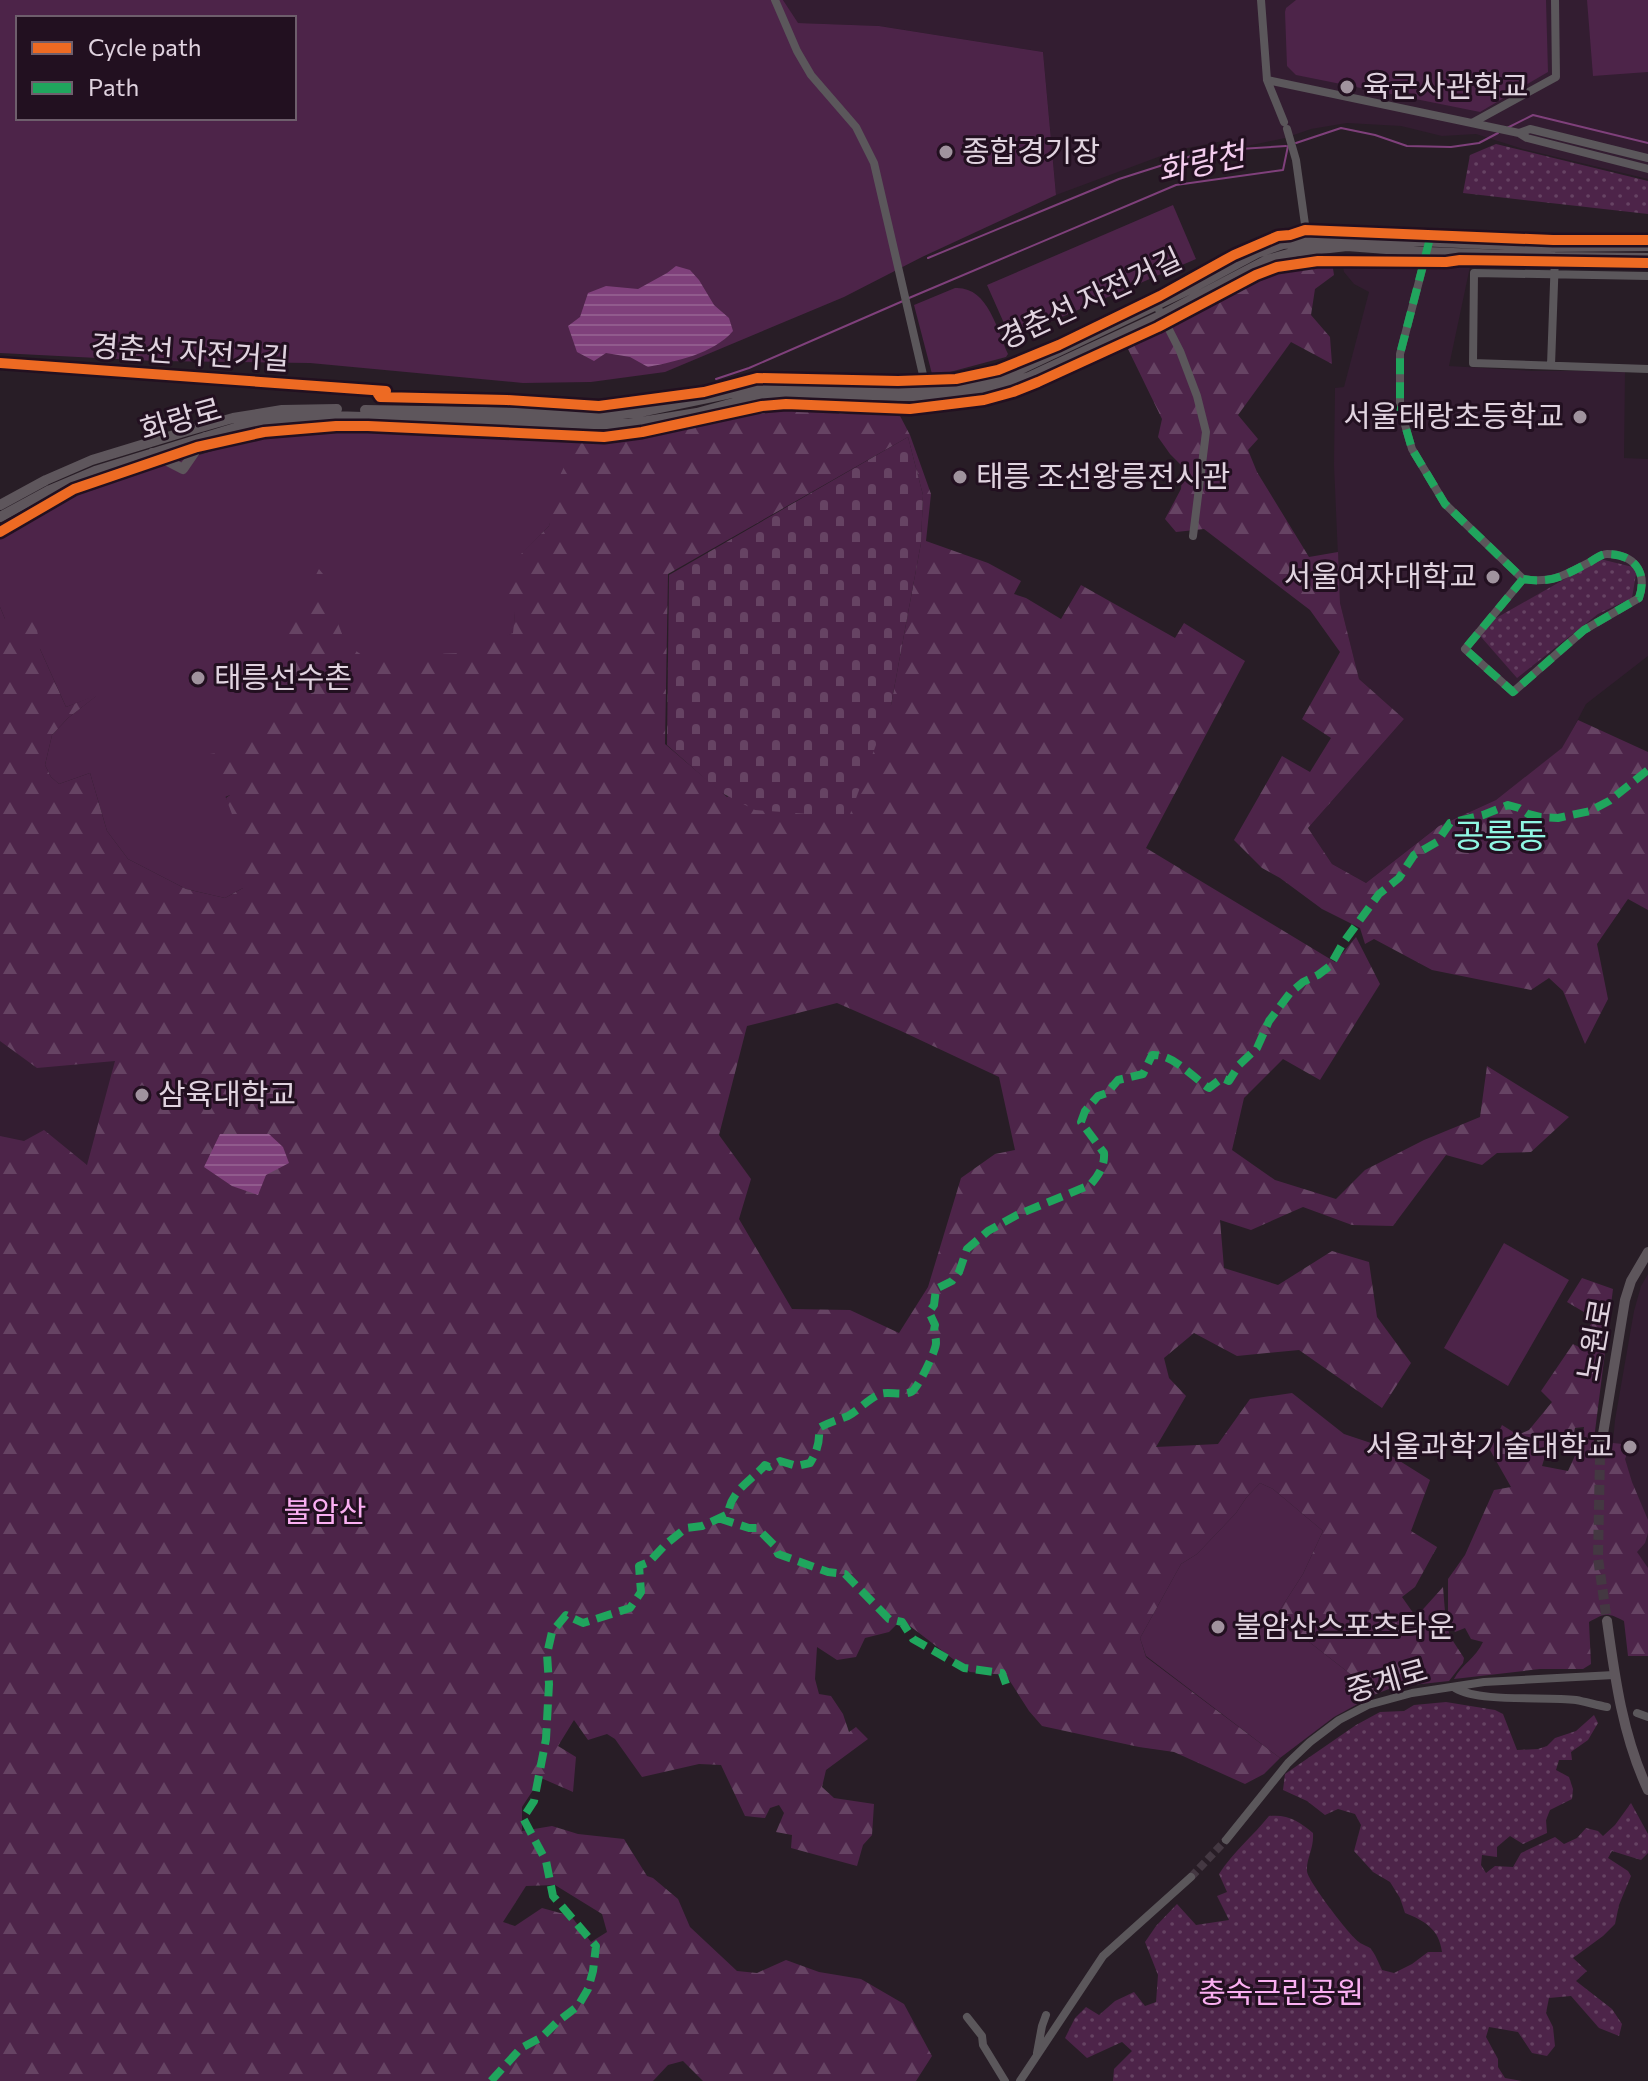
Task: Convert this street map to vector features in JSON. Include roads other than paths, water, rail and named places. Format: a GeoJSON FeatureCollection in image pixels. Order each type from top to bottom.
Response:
{"type":"FeatureCollection","features":[{"type":"Feature","properties":{"kind":"main road","name":"화랑로"},"geometry":{"type":"LineString","coordinates":[[0,505],[68,470],[280,419],[332,416],[629,424],[697,413],[762,395],[927,393],[958,387],[1019,370],[1159,310],[1257,253],[1283,244],[1308,246],[1353,238],[1551,257],[1648,258]]}},
{"type":"Feature","properties":{"kind":"main road","name":"화랑로"},"geometry":{"type":"LineString","coordinates":[[1428,247],[1648,246]]}},
{"type":"Feature","properties":{"kind":"main road","name":"화랑로"},"geometry":{"type":"LineString","coordinates":[[150,448],[233,418],[282,410],[597,416],[635,413],[771,385],[927,393]]}},
{"type":"Feature","properties":{"kind":"main road"},"geometry":{"type":"LineString","coordinates":[[150,448],[183,469],[203,438],[197,435],[199,431],[229,423],[233,418]]}},
{"type":"Feature","properties":{"kind":"main road","name":"화랑로"},"geometry":{"type":"LineString","coordinates":[[0,517],[73,480],[123,462],[130,453],[150,445],[150,448]]}},
{"type":"Feature","properties":{"kind":"main road"},"geometry":{"type":"LineString","coordinates":[[0,523],[29,502]]}},
{"type":"Feature","properties":{"kind":"main road","name":"노원로"},"geometry":{"type":"LineString","coordinates":[[1602,1440],[1625,1300],[1631,1281],[1648,1252]]}},
{"type":"Feature","properties":{"kind":"main road"},"geometry":{"type":"LineString","coordinates":[[1607,1621],[1621,1713],[1638,1769],[1648,1790]]}},
{"type":"Feature","properties":{"kind":"street"},"geometry":{"type":"LineString","coordinates":[[775,0],[811,75],[856,127],[874,163],[927,393]]}},
{"type":"Feature","properties":{"kind":"street"},"geometry":{"type":"LineString","coordinates":[[1261,0],[1267,80],[1296,160],[1308,246]]}},
{"type":"Feature","properties":{"kind":"street"},"geometry":{"type":"LineString","coordinates":[[1471,124],[1556,77],[1555,0]]}},
{"type":"Feature","properties":{"kind":"street"},"geometry":{"type":"LineString","coordinates":[[1267,80],[1519,133],[1527,138],[1648,169]]}},
{"type":"Feature","properties":{"kind":"street"},"geometry":{"type":"LineString","coordinates":[[1519,133],[1530,129],[1648,158]]}},
{"type":"Feature","properties":{"kind":"street"},"geometry":{"type":"LineString","coordinates":[[1428,247],[1400,354],[1400,408],[1412,449],[1445,504],[1523,579],[1540,582],[1558,579],[1604,554],[1629,558],[1642,567],[1645,580],[1639,598],[1584,630],[1513,692],[1465,649],[1523,579]]}},
{"type":"Feature","properties":{"kind":"street"},"geometry":{"type":"LineString","coordinates":[[1551,257],[1554,274],[1551,365]]}},
{"type":"Feature","properties":{"kind":"street"},"geometry":{"type":"LineString","coordinates":[[1648,276],[1474,273],[1473,363],[1648,369]]}},
{"type":"Feature","properties":{"kind":"street"},"geometry":{"type":"LineString","coordinates":[[1159,310],[1184,362],[1206,432],[1193,536]]}},
{"type":"Feature","properties":{"kind":"street","name":"중계로"},"geometry":{"type":"LineString","coordinates":[[1226,1840],[1288,1763],[1310,1742],[1339,1720],[1368,1705],[1412,1693],[1501,1680],[1614,1675]]}},
{"type":"Feature","properties":{"kind":"street"},"geometry":{"type":"LineString","coordinates":[[1455,1688],[1463,1693],[1576,1700],[1607,1707]]}},
{"type":"Feature","properties":{"kind":"street"},"geometry":{"type":"LineString","coordinates":[[1637,1713],[1648,1717]]}},
{"type":"Feature","properties":{"kind":"street"},"geometry":{"type":"LineString","coordinates":[[1020,2081],[1103,1956],[1191,1877]]}},
{"type":"Feature","properties":{"kind":"street"},"geometry":{"type":"LineString","coordinates":[[1037,2055],[1046,2015]]}},
{"type":"Feature","properties":{"kind":"street"},"geometry":{"type":"LineString","coordinates":[[967,2017],[982,2036],[983,2045],[1005,2081]]}},
{"type":"Feature","properties":{"kind":"waterway","name":"화랑천"},"geometry":{"type":"LineString","coordinates":[[1507,128],[1533,115],[1648,143]]}},
{"type":"Feature","properties":{"kind":"waterway","name":"화랑천"},"geometry":{"type":"LineString","coordinates":[[1296,143],[1341,128],[1407,146],[1451,147],[1479,143],[1498,133]]}},
{"type":"Feature","properties":{"kind":"waterway","name":"화랑천"},"geometry":{"type":"LineString","coordinates":[[909,298],[1176,185],[1283,170],[1290,145]]}},
{"type":"Feature","properties":{"kind":"waterway"},"geometry":{"type":"LineString","coordinates":[[928,258],[1119,179],[1207,151],[1286,146]]}},
{"type":"Feature","properties":{"kind":"waterway","name":"화랑천"},"geometry":{"type":"LineString","coordinates":[[716,379],[749,368],[903,301]]}},
{"type":"Feature","properties":{"kind":"tunnel"},"geometry":{"type":"LineString","coordinates":[[1602,1440],[1598,1558],[1607,1621]]}},
{"type":"Feature","properties":{"kind":"tunnel"},"geometry":{"type":"LineString","coordinates":[[1191,1877],[1226,1840]]}},
{"type":"Feature","properties":{"kind":"place","name":"육군사관학교"},"geometry":{"type":"Point","coordinates":[1347,87]}},
{"type":"Feature","properties":{"kind":"place","name":"종합경기장"},"geometry":{"type":"Point","coordinates":[946,152]}},
{"type":"Feature","properties":{"kind":"place","name":"서울태랑초등학교"},"geometry":{"type":"Point","coordinates":[1580,417]}},
{"type":"Feature","properties":{"kind":"place","name":"태릉 조선왕릉전시관"},"geometry":{"type":"Point","coordinates":[960,477]}},
{"type":"Feature","properties":{"kind":"place","name":"서울여자대학교"},"geometry":{"type":"Point","coordinates":[1493,577]}},
{"type":"Feature","properties":{"kind":"place","name":"태릉선수촌"},"geometry":{"type":"Point","coordinates":[198,678]}},
{"type":"Feature","properties":{"kind":"place","name":"삼육대학교"},"geometry":{"type":"Point","coordinates":[142,1095]}},
{"type":"Feature","properties":{"kind":"place","name":"서울과학기술대학교"},"geometry":{"type":"Point","coordinates":[1630,1447]}},
{"type":"Feature","properties":{"kind":"place","name":"불암산스포츠타운"},"geometry":{"type":"Point","coordinates":[1218,1627]}},
{"type":"Feature","properties":{"kind":"district","name":"공릉동"},"geometry":{"type":"Point","coordinates":[1500,836]}},
{"type":"Feature","properties":{"kind":"park label","name":"불암산"},"geometry":{"type":"Point","coordinates":[325,1512]}},
{"type":"Feature","properties":{"kind":"park label","name":"충숙근린공원"},"geometry":{"type":"Point","coordinates":[1281,1993]}}]}
